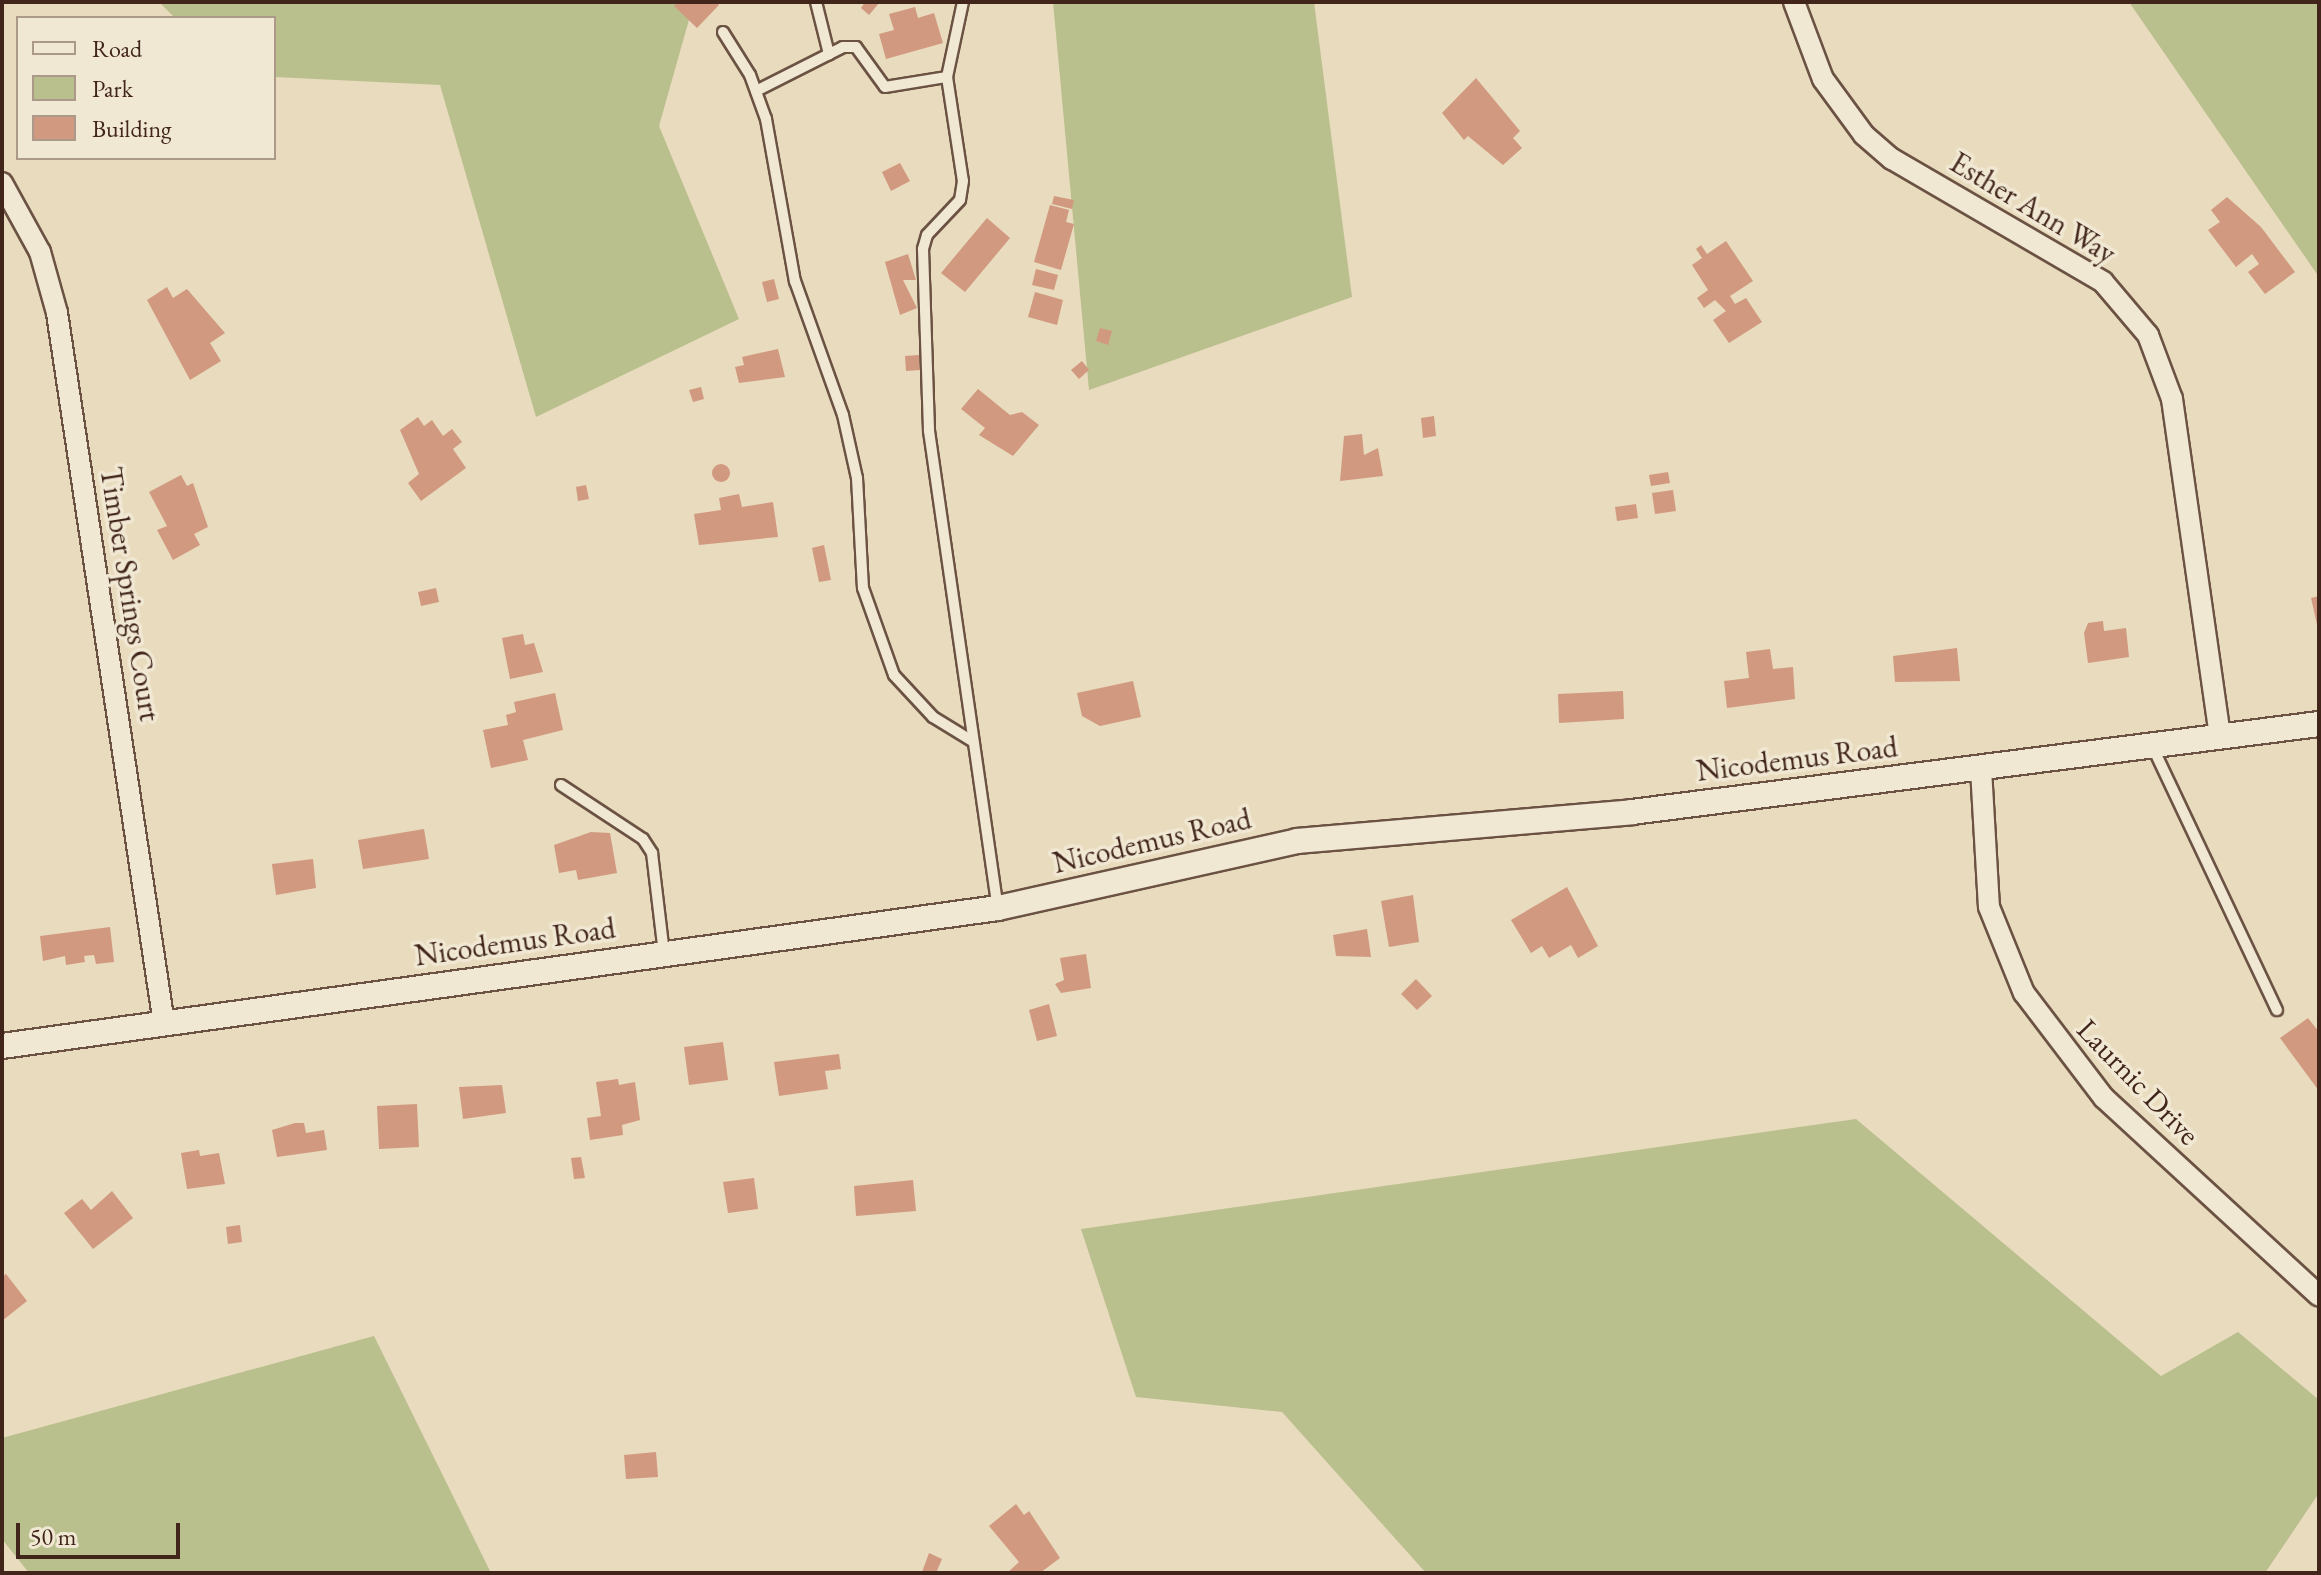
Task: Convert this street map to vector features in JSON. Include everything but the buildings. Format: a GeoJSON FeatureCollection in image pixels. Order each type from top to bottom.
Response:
{"type":"FeatureCollection","features":[{"type":"Feature","properties":{"kind":"street","name":"Esther Ann Way"},"geometry":{"type":"LineString","coordinates":[[1794,2],[1823,79],[1864,135],[1892,159],[2103,282],[2148,335],[2172,399],[2220,735]]}},
{"type":"Feature","properties":{"kind":"street","name":"Timber Springs Court"},"geometry":{"type":"LineString","coordinates":[[2,183],[40,252],[57,313],[164,1024]]}},
{"type":"Feature","properties":{"kind":"street","name":"Nicodemus Road"},"geometry":{"type":"LineString","coordinates":[[2,1046],[998,908],[1297,841],[1632,812],[2319,724]]}},
{"type":"Feature","properties":{"kind":"street","name":"Laurnic Drive"},"geometry":{"type":"LineString","coordinates":[[1981,769],[1989,907],[2024,993],[2104,1098],[2319,1296]]}},
{"type":"Feature","properties":{"kind":"lane"},"geometry":{"type":"LineString","coordinates":[[816,2],[829,54]]}},
{"type":"Feature","properties":{"kind":"lane"},"geometry":{"type":"LineString","coordinates":[[963,2],[947,77],[963,181],[960,200],[927,235],[923,249],[928,401],[972,741],[998,908]]}},
{"type":"Feature","properties":{"kind":"lane"},"geometry":{"type":"LineString","coordinates":[[723,32],[756,91],[795,281],[843,415],[857,478],[863,588],[894,675],[933,717],[972,741]]}},
{"type":"Feature","properties":{"kind":"lane"},"geometry":{"type":"LineString","coordinates":[[756,91],[829,54],[856,47],[885,87],[947,77]]}},
{"type":"Feature","properties":{"kind":"lane"},"geometry":{"type":"LineString","coordinates":[[2151,745],[2277,1010]]}},
{"type":"Feature","properties":{"kind":"lane"},"geometry":{"type":"LineString","coordinates":[[561,785],[643,839],[652,853],[664,954]]}},
{"type":"Feature","properties":{"kind":"green space"},"geometry":{"type":"Polygon","coordinates":[[[159,2],[694,2],[659,126],[739,319],[536,417],[440,85],[276,77],[276,16],[173,16],[159,2]]]}},
{"type":"Feature","properties":{"kind":"green space"},"geometry":{"type":"Polygon","coordinates":[[[1053,2],[1314,2],[1352,297],[1089,390],[1053,2]]]}},
{"type":"Feature","properties":{"kind":"green space"},"geometry":{"type":"Polygon","coordinates":[[[2129,2],[2319,2],[2319,277],[2129,2]]]}},
{"type":"Feature","properties":{"kind":"green space"},"geometry":{"type":"Polygon","coordinates":[[[1856,1119],[2161,1376],[2238,1332],[2319,1400],[2319,1493],[2265,1573],[1426,1573],[1282,1412],[1136,1397],[1081,1229],[1856,1119]]]}},
{"type":"Feature","properties":{"kind":"green space"},"geometry":{"type":"Polygon","coordinates":[[[374,1336],[491,1573],[29,1573],[2,1539],[2,1438],[374,1336]]]}}]}
